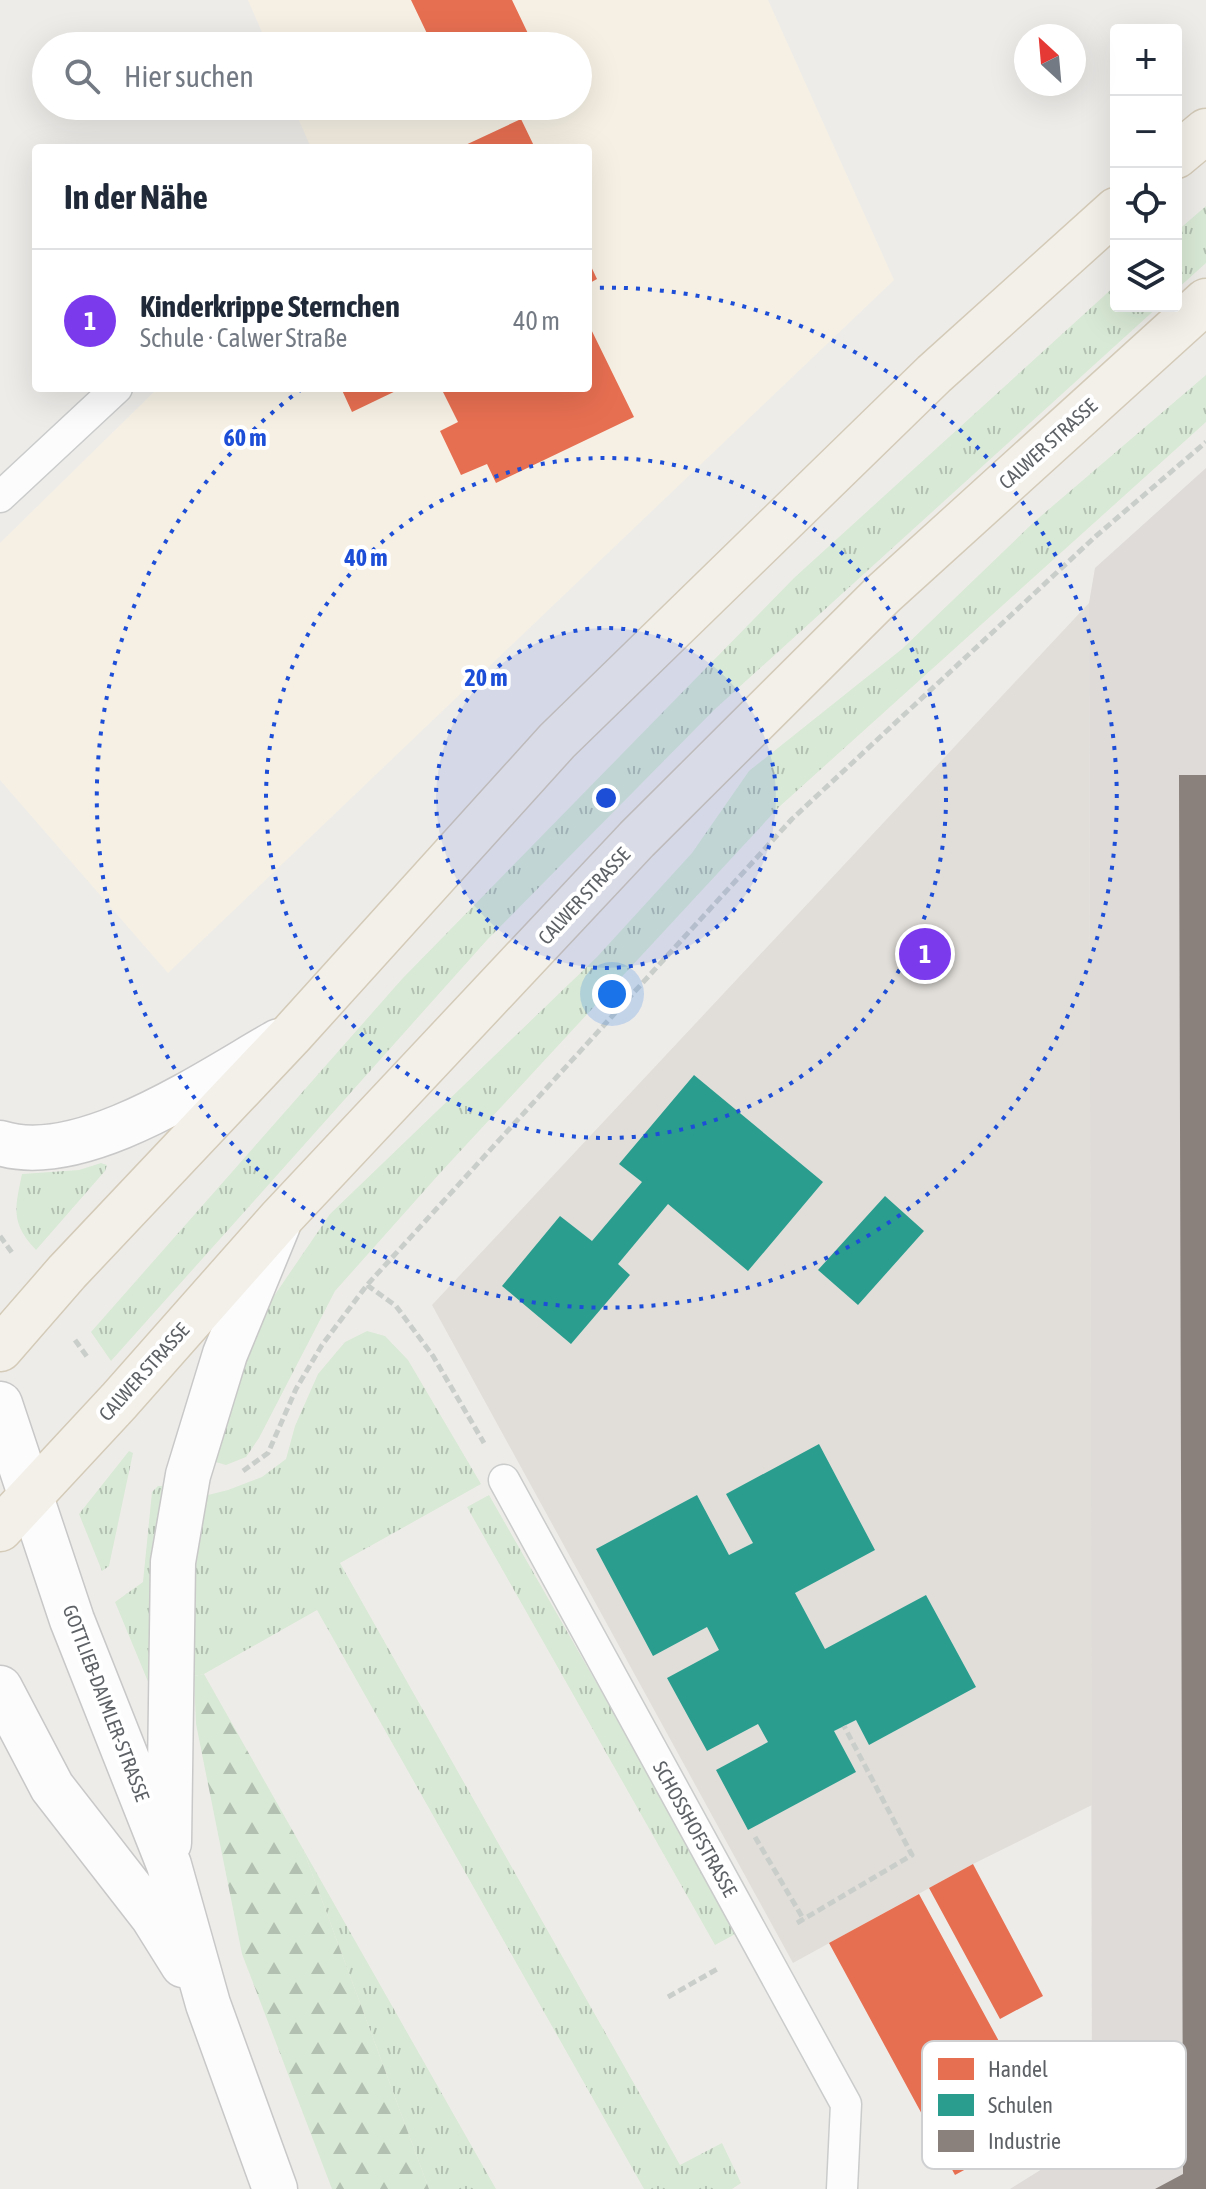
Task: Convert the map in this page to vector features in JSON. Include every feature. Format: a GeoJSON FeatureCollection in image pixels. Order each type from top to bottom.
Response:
{"type":"FeatureCollection","features":[{"type":"Feature","properties":{"kind":"main road"},"geometry":{"type":"LineString","coordinates":[[1182,151],[1206,131]]}},
{"type":"Feature","properties":{"kind":"main road"},"geometry":{"type":"LineString","coordinates":[[0,1349],[44,1297],[292,1034],[557,741],[934,374],[1110,215]]}},
{"type":"Feature","properties":{"kind":"main road","name":"CALWER STRASSE"},"geometry":{"type":"LineString","coordinates":[[0,1529],[119,1401],[280,1219],[637,839],[883,594],[1206,301]]}},
{"type":"Feature","properties":{"kind":"main road"},"geometry":{"type":"LineString","coordinates":[[0,1143],[57,1147],[105,1135],[292,1034]]}},
{"type":"Feature","properties":{"kind":"main road"},"geometry":{"type":"LineString","coordinates":[[169,1865],[173,1562],[188,1475],[225,1354],[280,1219]]}},
{"type":"Feature","properties":{"kind":"main road","name":"GOTTLIEB-DAIMLER-STRASSE"},"geometry":{"type":"LineString","coordinates":[[0,1404],[72,1620],[169,1865],[208,2004],[275,2189]]}},
{"type":"Feature","properties":{"kind":"main road","name":"GOTTLIEB-DAIMLER-STRASSE"},"geometry":{"type":"LineString","coordinates":[[0,1688],[52,1787],[153,1917],[208,2004]]}},
{"type":"Feature","properties":{"kind":"main road"},"geometry":{"type":"LineString","coordinates":[[0,1765],[52,1787]]}},
{"type":"Feature","properties":{"kind":"lane"},"geometry":{"type":"LineString","coordinates":[[0,497],[113,392]]}},
{"type":"Feature","properties":{"kind":"lane","name":"SCHOSSHOFSTRASSE"},"geometry":{"type":"LineString","coordinates":[[504,1480],[846,2104],[842,2189]]}},
{"type":"Feature","properties":{"kind":"path"},"geometry":{"type":"LineString","coordinates":[[188,1475],[221,1480],[250,1468],[268,1453],[296,1389],[322,1345],[367,1285],[792,819],[1096,536],[1206,442]]}},
{"type":"Feature","properties":{"kind":"path"},"geometry":{"type":"LineString","coordinates":[[0,1236],[119,1401]]}},
{"type":"Feature","properties":{"kind":"path"},"geometry":{"type":"LineString","coordinates":[[367,1285],[396,1306],[424,1343],[485,1446]]}},
{"type":"Feature","properties":{"kind":"path"},"geometry":{"type":"LineString","coordinates":[[668,1997],[912,1855],[844,1726]]}},
{"type":"Feature","properties":{"kind":"path"},"geometry":{"type":"LineString","coordinates":[[755,1837],[804,1920]]}},
{"type":"Feature","properties":{"kind":"shaded area"},"geometry":{"type":"Polygon","coordinates":[[[248,0],[768,0],[894,280],[168,973],[0,780],[0,543],[154,392],[592,392],[592,144],[309,144],[299,120],[592,120],[592,32],[262,32],[248,0]]]}},
{"type":"Feature","properties":{"kind":"shaded area"},"geometry":{"type":"Polygon","coordinates":[[[1206,468],[1206,2189],[1010,2189],[1042,2169],[1186,2169],[1186,2041],[1092,2041],[1089,603],[1095,568],[1206,468]]]}},
{"type":"Feature","properties":{"kind":"shaded area"},"geometry":{"type":"Polygon","coordinates":[[[1089,603],[1092,1805],[973,1864],[793,1963],[432,1305],[1089,603]]]}},
{"type":"Feature","properties":{"kind":"green space"},"geometry":{"type":"Polygon","coordinates":[[[1206,206],[1206,263],[1182,285],[1182,240],[1182,227],[1206,206]]]}},
{"type":"Feature","properties":{"kind":"green space"},"geometry":{"type":"Polygon","coordinates":[[[1110,290],[1110,312],[1152,312],[714,710],[487,940],[111,1361],[91,1332],[402,979],[794,578],[1110,290]]]}},
{"type":"Feature","properties":{"kind":"green space"},"geometry":{"type":"Polygon","coordinates":[[[1206,375],[1206,422],[779,807],[335,1291],[259,1438],[246,1457],[226,1465],[212,1461],[243,1360],[274,1296],[330,1214],[597,957],[692,853],[749,771],[902,649],[1034,522],[1206,375]]]}},
{"type":"Feature","properties":{"kind":"green space"},"geometry":{"type":"Polygon","coordinates":[[[101,1163],[107,1165],[105,1171],[36,1250],[18,1223],[22,1174],[79,1170],[101,1163]]]}},
{"type":"Feature","properties":{"kind":"green space"},"geometry":{"type":"Polygon","coordinates":[[[367,1331],[385,1336],[408,1360],[481,1484],[340,1563],[680,2165],[722,2143],[741,2183],[732,2189],[644,2189],[317,1610],[204,1674],[194,1676],[191,1593],[204,1496],[262,1477],[286,1459],[295,1426],[318,1374],[345,1342],[367,1331]]]}},
{"type":"Feature","properties":{"kind":"green space"},"geometry":{"type":"Polygon","coordinates":[[[129,1451],[133,1453],[109,1566],[102,1571],[79,1514],[129,1451]]]}},
{"type":"Feature","properties":{"kind":"green space"},"geometry":{"type":"Polygon","coordinates":[[[158,1486],[167,1486],[149,1684],[115,1602],[143,1582],[152,1492],[158,1486]]]}},
{"type":"Feature","properties":{"kind":"green space"},"geometry":{"type":"Polygon","coordinates":[[[489,1495],[739,1932],[715,1945],[467,1507],[489,1495]]]}},
{"type":"Feature","properties":{"kind":"green space"},"geometry":{"type":"Polygon","coordinates":[[[204,1674],[303,1849],[429,2189],[332,2189],[242,1954],[196,1724],[194,1676],[204,1674]]]}},
{"type":"Feature","properties":{"kind":"green space"},"geometry":{"type":"Polygon","coordinates":[[[303,1849],[496,2189],[429,2189],[303,1849]]]}},
{"type":"Feature","properties":{"kind":"building: Handel"},"geometry":{"type":"Polygon","coordinates":[[[411,0],[512,0],[527,32],[426,32],[411,0]]]}},
{"type":"Feature","properties":{"kind":"building: Handel"},"geometry":{"type":"Polygon","coordinates":[[[521,120],[533,144],[468,144],[521,120]]]}},
{"type":"Feature","properties":{"kind":"building: Handel"},"geometry":{"type":"Polygon","coordinates":[[[592,331],[634,417],[496,483],[487,464],[461,475],[440,431],[458,422],[443,392],[592,392],[592,331]]]}},
{"type":"Feature","properties":{"kind":"building: Handel"},"geometry":{"type":"Polygon","coordinates":[[[343,392],[394,392],[352,412],[343,392]]]}},
{"type":"Feature","properties":{"kind":"building: Handel"},"geometry":{"type":"Polygon","coordinates":[[[973,1864],[1043,1996],[1000,2019],[929,1888],[973,1864]]]}},
{"type":"Feature","properties":{"kind":"building: Handel"},"geometry":{"type":"Polygon","coordinates":[[[919,1894],[999,2041],[922,2041],[922,2114],[829,1943],[919,1894]]]}},
{"type":"Feature","properties":{"kind":"building: Handel"},"geometry":{"type":"Polygon","coordinates":[[[952,2169],[966,2169],[955,2175],[952,2169]]]}},
{"type":"Feature","properties":{"kind":"building: Schulen"},"geometry":{"type":"Polygon","coordinates":[[[694,1075],[823,1182],[748,1271],[668,1204],[618,1264],[630,1275],[571,1344],[502,1286],[560,1216],[592,1241],[642,1182],[619,1164],[694,1075]]]}},
{"type":"Feature","properties":{"kind":"building: Schulen"},"geometry":{"type":"Polygon","coordinates":[[[885,1196],[924,1231],[858,1305],[818,1270],[885,1196]]]}},
{"type":"Feature","properties":{"kind":"building: Schulen"},"geometry":{"type":"Polygon","coordinates":[[[819,1444],[875,1550],[795,1593],[825,1649],[926,1595],[976,1687],[869,1745],[856,1720],[834,1731],[856,1772],[748,1830],[716,1770],[768,1742],[758,1724],[707,1751],[667,1678],[719,1650],[707,1627],[653,1656],[596,1549],[697,1495],[729,1555],[753,1543],[726,1494],[819,1444]]]}},
{"type":"Feature","properties":{"kind":"building: Industrie"},"geometry":{"type":"Polygon","coordinates":[[[1179,775],[1206,775],[1206,2189],[1155,2189],[1183,2174],[1183,2169],[1186,2169],[1186,2041],[1183,2041],[1179,775]]]}},
{"type":"Feature","properties":{"kind":"place","name":"Kinderkrippe Sternchen"},"geometry":{"type":"Point","coordinates":[925,954]}}]}
